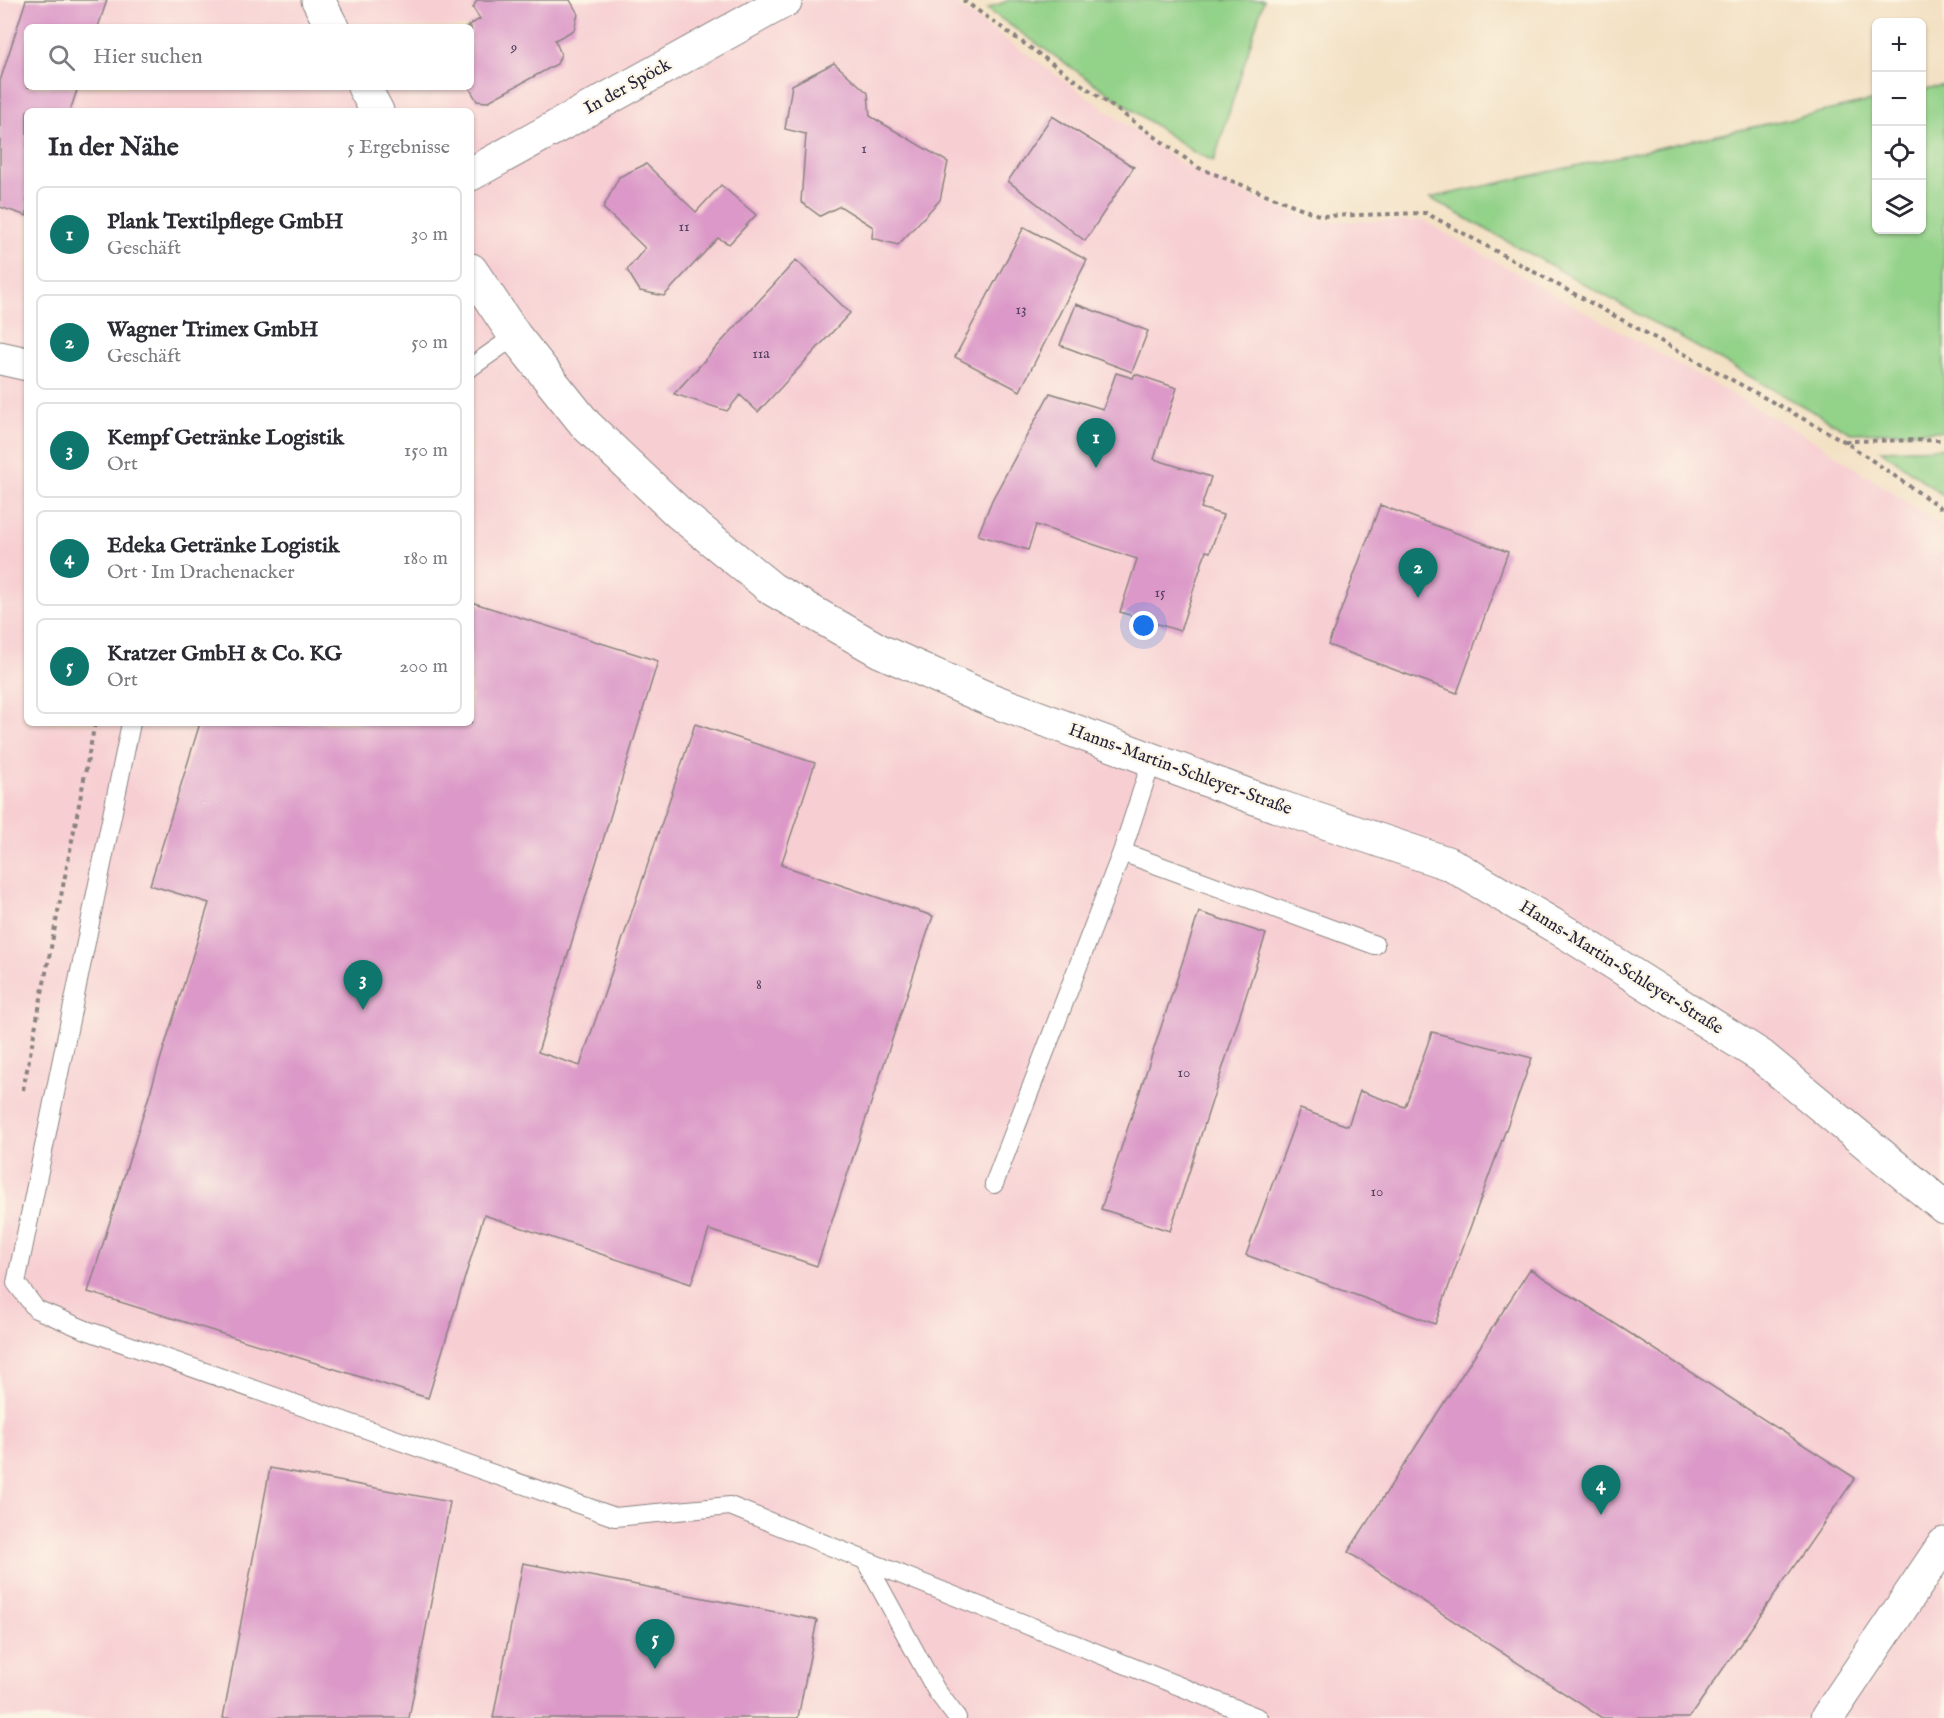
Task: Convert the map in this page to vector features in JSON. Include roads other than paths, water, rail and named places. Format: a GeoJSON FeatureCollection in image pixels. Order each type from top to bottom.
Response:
{"type":"FeatureCollection","features":[{"type":"Feature","properties":{"kind":"street"},"geometry":{"type":"LineString","coordinates":[[318,0],[331,24]]}},
{"type":"Feature","properties":{"kind":"street","name":"In der Spöck"},"geometry":{"type":"LineString","coordinates":[[474,172],[786,0]]}},
{"type":"Feature","properties":{"kind":"street"},"geometry":{"type":"LineString","coordinates":[[366,90],[375,108]]}},
{"type":"Feature","properties":{"kind":"street","name":"Hanns-Martin-Schleyer-Straße"},"geometry":{"type":"LineString","coordinates":[[474,274],[515,336],[586,425],[679,513],[772,589],[880,651],[991,700],[1277,806],[1450,864],[1570,935],[1761,1056],[1944,1207]]}},
{"type":"Feature","properties":{"kind":"street"},"geometry":{"type":"LineString","coordinates":[[0,358],[24,363]]}},
{"type":"Feature","properties":{"kind":"street"},"geometry":{"type":"LineString","coordinates":[[1827,1718],[1944,1545]]}},
{"type":"Feature","properties":{"kind":"lane"},"geometry":{"type":"LineString","coordinates":[[474,365],[515,336]]}},
{"type":"Feature","properties":{"kind":"lane"},"geometry":{"type":"LineString","coordinates":[[130,726],[16,1283],[36,1309],[87,1330],[615,1517],[730,1506],[1259,1718]]}},
{"type":"Feature","properties":{"kind":"lane"},"geometry":{"type":"LineString","coordinates":[[994,1184],[1122,852],[1152,760]]}},
{"type":"Feature","properties":{"kind":"lane"},"geometry":{"type":"LineString","coordinates":[[1122,852],[1375,945]]}},
{"type":"Feature","properties":{"kind":"lane"},"geometry":{"type":"LineString","coordinates":[[865,1560],[936,1690],[957,1718]]}},
{"type":"Feature","properties":{"kind":"place","name":"Plank Textilpflege GmbH"},"geometry":{"type":"Point","coordinates":[1096,468]}},
{"type":"Feature","properties":{"kind":"place","name":"Wagner Trimex GmbH"},"geometry":{"type":"Point","coordinates":[1418,598]}},
{"type":"Feature","properties":{"kind":"place","name":"Kempf Getränke Logistik"},"geometry":{"type":"Point","coordinates":[363,1010]}},
{"type":"Feature","properties":{"kind":"place","name":"Edeka Getränke Logistik"},"geometry":{"type":"Point","coordinates":[1601,1515]}},
{"type":"Feature","properties":{"kind":"place","name":"Kratzer GmbH & Co. KG"},"geometry":{"type":"Point","coordinates":[655,1669]}}]}
